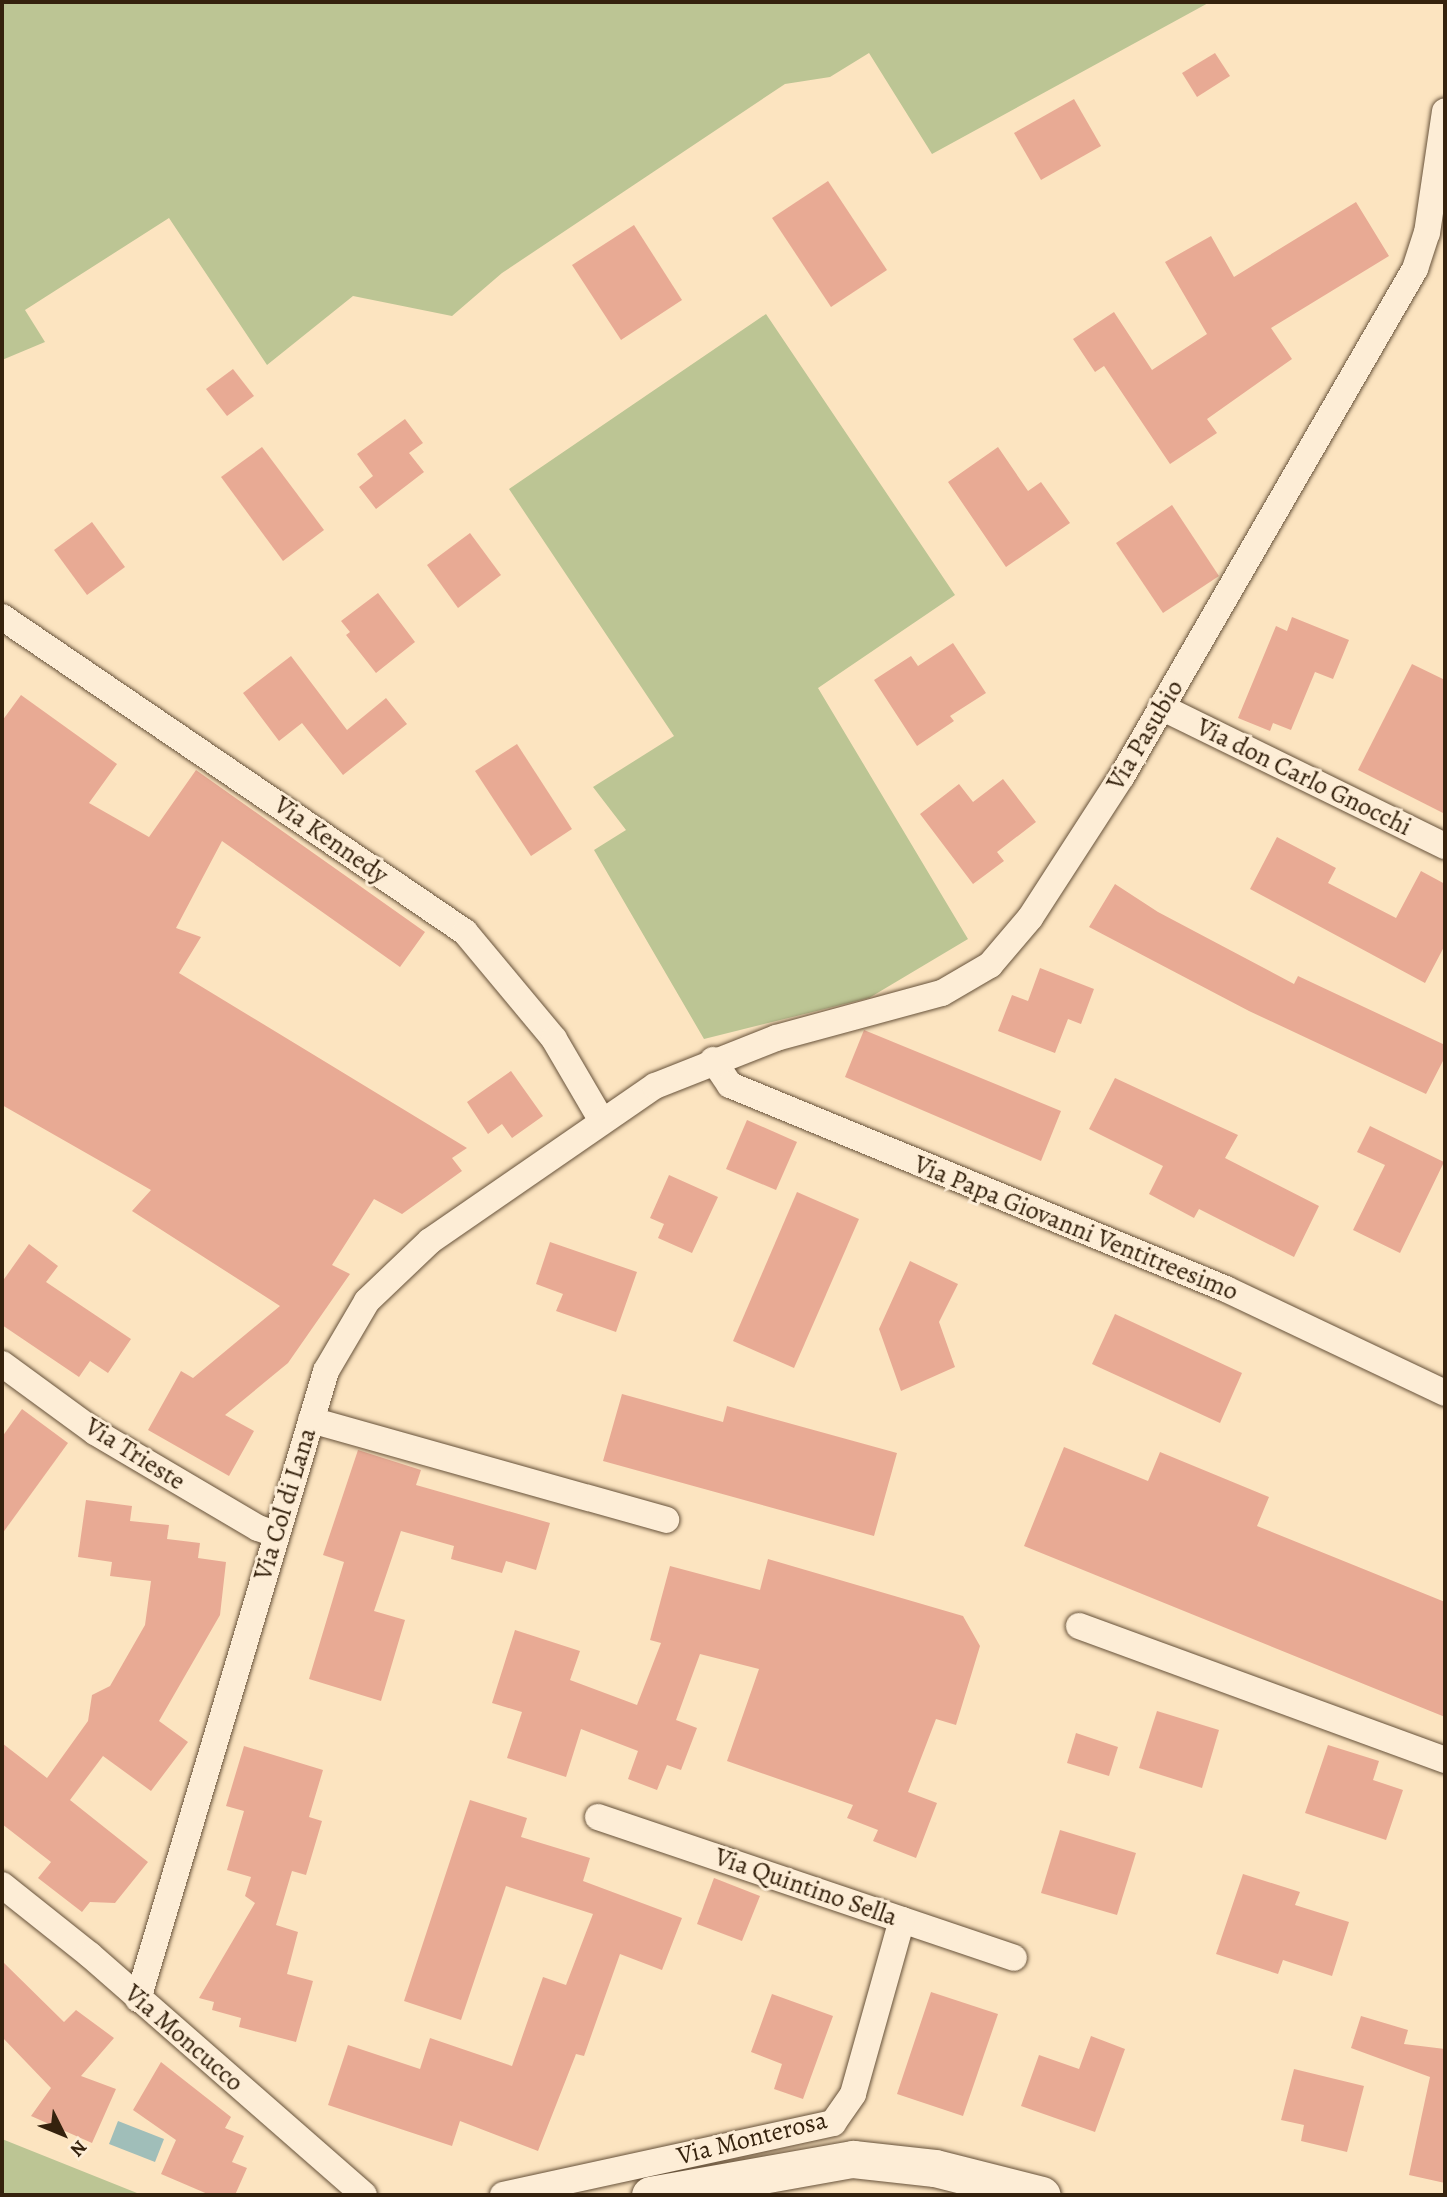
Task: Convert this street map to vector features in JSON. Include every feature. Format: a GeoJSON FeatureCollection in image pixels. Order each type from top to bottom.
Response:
{"type":"FeatureCollection","features":[{"type":"Feature","properties":{"kind":"street","name":"Via Pasubio"},"geometry":{"type":"LineString","coordinates":[[601,1121],[655,1086],[713,1060],[942,993],[990,965],[1076,850],[1163,708],[1415,269],[1427,233],[1445,111]]}},
{"type":"Feature","properties":{"kind":"street","name":"Via Kennedy"},"geometry":{"type":"LineString","coordinates":[[2,617],[465,932],[554,1039],[601,1121]]}},
{"type":"Feature","properties":{"kind":"street","name":"Via don Carlo Gnocchi"},"geometry":{"type":"LineString","coordinates":[[1163,708],[1445,846]]}},
{"type":"Feature","properties":{"kind":"street","name":"Via Papa Giovanni Ventitreesimo"},"geometry":{"type":"LineString","coordinates":[[713,1060],[730,1084],[1226,1289],[1445,1393]]}},
{"type":"Feature","properties":{"kind":"street","name":"Via Col di Lana"},"geometry":{"type":"LineString","coordinates":[[138,1999],[275,1534],[326,1371],[367,1301],[430,1241],[601,1121]]}},
{"type":"Feature","properties":{"kind":"street","name":"Via Trieste"},"geometry":{"type":"LineString","coordinates":[[2,1364],[95,1432],[258,1528],[275,1534]]}},
{"type":"Feature","properties":{"kind":"street"},"geometry":{"type":"LineString","coordinates":[[310,1420],[666,1520]]}},
{"type":"Feature","properties":{"kind":"street"},"geometry":{"type":"LineString","coordinates":[[1079,1626],[1445,1760]]}},
{"type":"Feature","properties":{"kind":"street","name":"Via Quintino Sella"},"geometry":{"type":"LineString","coordinates":[[598,1817],[1014,1958]]}},
{"type":"Feature","properties":{"kind":"street","name":"Via Moncucco"},"geometry":{"type":"LineString","coordinates":[[2,1885],[364,2195]]}},
{"type":"Feature","properties":{"kind":"street","name":"Via Monterosa"},"geometry":{"type":"LineString","coordinates":[[503,2195],[833,2123],[853,2094],[902,1920]]}},
{"type":"Feature","properties":{"kind":"street"},"geometry":{"type":"LineString","coordinates":[[650,2195],[853,2159],[935,2168],[1042,2195]]}},
{"type":"Feature","properties":{"kind":"green space"},"geometry":{"type":"Polygon","coordinates":[[[2,2],[1210,2],[932,154],[869,53],[830,77],[785,84],[502,273],[452,316],[353,296],[267,365],[169,218],[25,310],[45,342],[2,360],[2,2]]]}},
{"type":"Feature","properties":{"kind":"green space"},"geometry":{"type":"Polygon","coordinates":[[[766,314],[955,595],[818,688],[968,939],[869,998],[704,1039],[594,850],[626,830],[593,787],[674,736],[509,489],[766,314]]]}},
{"type":"Feature","properties":{"kind":"green space"},"geometry":{"type":"Polygon","coordinates":[[[2,2139],[142,2195],[2,2194],[2,2139]]]}},
{"type":"Feature","properties":{"kind":"water"},"geometry":{"type":"Polygon","coordinates":[[[118,2121],[164,2139],[155,2162],[109,2144],[118,2121]]]}},
{"type":"Feature","properties":{"kind":"building"},"geometry":{"type":"Polygon","coordinates":[[[1215,53],[1230,76],[1197,97],[1182,73],[1215,53]]]}},
{"type":"Feature","properties":{"kind":"building"},"geometry":{"type":"Polygon","coordinates":[[[1074,99],[1101,146],[1041,180],[1014,133],[1074,99]]]}},
{"type":"Feature","properties":{"kind":"building"},"geometry":{"type":"Polygon","coordinates":[[[828,181],[887,270],[831,307],[772,218],[828,181]]]}},
{"type":"Feature","properties":{"kind":"building"},"geometry":{"type":"Polygon","coordinates":[[[1356,202],[1389,256],[1271,328],[1292,359],[1207,419],[1217,433],[1170,464],[1104,366],[1095,372],[1073,339],[1114,312],[1152,370],[1207,334],[1165,262],[1211,236],[1234,277],[1356,202]]]}},
{"type":"Feature","properties":{"kind":"building"},"geometry":{"type":"Polygon","coordinates":[[[634,225],[682,300],[621,340],[572,265],[634,225]]]}},
{"type":"Feature","properties":{"kind":"building"},"geometry":{"type":"Polygon","coordinates":[[[233,369],[254,396],[227,416],[206,389],[233,369]]]}},
{"type":"Feature","properties":{"kind":"building"},"geometry":{"type":"Polygon","coordinates":[[[405,419],[423,443],[409,453],[424,472],[376,509],[359,487],[373,476],[357,454],[405,419]]]}},
{"type":"Feature","properties":{"kind":"building"},"geometry":{"type":"Polygon","coordinates":[[[262,447],[324,530],[283,561],[221,477],[262,447]]]}},
{"type":"Feature","properties":{"kind":"building"},"geometry":{"type":"Polygon","coordinates":[[[998,447],[1028,491],[1041,482],[1070,523],[1006,567],[948,482],[998,447]]]}},
{"type":"Feature","properties":{"kind":"building"},"geometry":{"type":"Polygon","coordinates":[[[1172,505],[1219,576],[1163,613],[1116,543],[1172,505]]]}},
{"type":"Feature","properties":{"kind":"building"},"geometry":{"type":"Polygon","coordinates":[[[92,522],[125,567],[87,595],[54,550],[92,522]]]}},
{"type":"Feature","properties":{"kind":"building"},"geometry":{"type":"Polygon","coordinates":[[[470,533],[501,575],[458,608],[427,565],[470,533]]]}},
{"type":"Feature","properties":{"kind":"building"},"geometry":{"type":"Polygon","coordinates":[[[378,593],[415,642],[376,673],[346,635],[350,632],[341,621],[378,593]]]}},
{"type":"Feature","properties":{"kind":"building"},"geometry":{"type":"Polygon","coordinates":[[[1292,617],[1349,640],[1333,679],[1315,672],[1291,730],[1273,723],[1270,731],[1238,718],[1276,626],[1287,631],[1292,617]]]}},
{"type":"Feature","properties":{"kind":"building"},"geometry":{"type":"Polygon","coordinates":[[[953,643],[986,693],[950,716],[954,721],[917,746],[874,680],[911,656],[918,666],[953,643]]]}},
{"type":"Feature","properties":{"kind":"building"},"geometry":{"type":"Polygon","coordinates":[[[291,656],[347,730],[386,698],[407,724],[343,775],[302,723],[279,741],[243,693],[291,656]]]}},
{"type":"Feature","properties":{"kind":"building"},"geometry":{"type":"Polygon","coordinates":[[[1412,664],[1445,680],[1445,814],[1358,770],[1412,664]]]}},
{"type":"Feature","properties":{"kind":"building"},"geometry":{"type":"Polygon","coordinates":[[[21,695],[117,764],[89,803],[149,837],[196,770],[425,932],[400,967],[222,841],[176,928],[201,937],[179,973],[467,1148],[452,1158],[462,1171],[402,1214],[374,1199],[332,1265],[350,1274],[288,1363],[225,1415],[254,1431],[229,1476],[148,1430],[181,1371],[193,1378],[280,1306],[132,1211],[151,1190],[2,1105],[2,721],[21,695]]]}},
{"type":"Feature","properties":{"kind":"building"},"geometry":{"type":"Polygon","coordinates":[[[517,744],[572,829],[531,856],[475,771],[517,744]]]}},
{"type":"Feature","properties":{"kind":"building"},"geometry":{"type":"Polygon","coordinates":[[[1003,779],[1036,822],[997,852],[1004,861],[973,884],[920,814],[959,784],[973,802],[1003,779]]]}},
{"type":"Feature","properties":{"kind":"building"},"geometry":{"type":"Polygon","coordinates":[[[1277,837],[1336,868],[1328,883],[1396,918],[1421,871],[1445,884],[1445,945],[1425,983],[1250,889],[1277,837]]]}},
{"type":"Feature","properties":{"kind":"building"},"geometry":{"type":"Polygon","coordinates":[[[1115,884],[1158,912],[1294,984],[1298,976],[1445,1045],[1445,1057],[1426,1094],[1249,1011],[1089,927],[1115,884]]]}},
{"type":"Feature","properties":{"kind":"building"},"geometry":{"type":"Polygon","coordinates":[[[1040,968],[1094,989],[1081,1024],[1068,1019],[1055,1053],[998,1031],[1012,995],[1028,1001],[1040,968]]]}},
{"type":"Feature","properties":{"kind":"building"},"geometry":{"type":"Polygon","coordinates":[[[864,1030],[1061,1111],[1041,1161],[845,1077],[864,1030]]]}},
{"type":"Feature","properties":{"kind":"building"},"geometry":{"type":"Polygon","coordinates":[[[511,1071],[543,1116],[512,1138],[502,1124],[488,1134],[467,1102],[511,1071]]]}},
{"type":"Feature","properties":{"kind":"building"},"geometry":{"type":"Polygon","coordinates":[[[1115,1078],[1238,1135],[1225,1158],[1319,1206],[1294,1257],[1199,1209],[1194,1218],[1149,1194],[1163,1166],[1089,1129],[1115,1078]]]}},
{"type":"Feature","properties":{"kind":"building"},"geometry":{"type":"Polygon","coordinates":[[[747,1120],[797,1142],[776,1190],[726,1169],[747,1120]]]}},
{"type":"Feature","properties":{"kind":"building"},"geometry":{"type":"Polygon","coordinates":[[[1370,1126],[1444,1162],[1400,1253],[1353,1230],[1385,1165],[1357,1152],[1370,1126]]]}},
{"type":"Feature","properties":{"kind":"building"},"geometry":{"type":"Polygon","coordinates":[[[669,1175],[718,1197],[692,1253],[658,1238],[664,1224],[650,1218],[669,1175]]]}},
{"type":"Feature","properties":{"kind":"building"},"geometry":{"type":"Polygon","coordinates":[[[797,1192],[859,1219],[794,1368],[733,1341],[797,1192]]]}},
{"type":"Feature","properties":{"kind":"building"},"geometry":{"type":"Polygon","coordinates":[[[550,1242],[637,1272],[616,1332],[556,1311],[563,1294],[536,1284],[550,1242]]]}},
{"type":"Feature","properties":{"kind":"building"},"geometry":{"type":"Polygon","coordinates":[[[29,1244],[58,1266],[46,1282],[131,1339],[108,1373],[90,1361],[79,1377],[2,1325],[2,1282],[29,1244]]]}},
{"type":"Feature","properties":{"kind":"building"},"geometry":{"type":"Polygon","coordinates":[[[910,1261],[958,1284],[939,1322],[955,1367],[901,1391],[879,1329],[910,1261]]]}},
{"type":"Feature","properties":{"kind":"building"},"geometry":{"type":"Polygon","coordinates":[[[1115,1314],[1242,1373],[1220,1423],[1092,1364],[1115,1314]]]}},
{"type":"Feature","properties":{"kind":"building"},"geometry":{"type":"Polygon","coordinates":[[[622,1394],[723,1422],[727,1406],[897,1453],[874,1536],[603,1461],[622,1394]]]}},
{"type":"Feature","properties":{"kind":"building"},"geometry":{"type":"Polygon","coordinates":[[[22,1409],[68,1443],[2,1534],[2,1437],[22,1409]]]}},
{"type":"Feature","properties":{"kind":"building"},"geometry":{"type":"Polygon","coordinates":[[[1064,1447],[1148,1481],[1160,1452],[1269,1497],[1257,1526],[1445,1602],[1445,1717],[1024,1546],[1064,1447]]]}},
{"type":"Feature","properties":{"kind":"building"},"geometry":{"type":"Polygon","coordinates":[[[358,1450],[421,1470],[416,1485],[550,1523],[536,1570],[506,1561],[502,1573],[451,1559],[454,1546],[401,1531],[374,1611],[405,1620],[381,1701],[309,1679],[344,1562],[323,1555],[358,1450]]]}},
{"type":"Feature","properties":{"kind":"building"},"geometry":{"type":"Polygon","coordinates":[[[86,1500],[132,1506],[130,1521],[169,1525],[167,1539],[200,1543],[198,1558],[226,1562],[220,1615],[159,1721],[188,1742],[151,1791],[103,1756],[70,1800],[148,1862],[115,1903],[90,1902],[82,1912],[38,1878],[51,1862],[2,1824],[2,1743],[47,1778],[88,1721],[92,1695],[110,1686],[145,1625],[151,1581],[110,1576],[112,1562],[78,1557],[86,1500]]]}},
{"type":"Feature","properties":{"kind":"building"},"geometry":{"type":"Polygon","coordinates":[[[768,1559],[963,1616],[980,1646],[956,1725],[936,1719],[908,1792],[937,1803],[916,1858],[873,1841],[878,1830],[847,1818],[853,1805],[727,1761],[759,1669],[700,1654],[676,1720],[697,1728],[681,1770],[667,1765],[657,1790],[628,1779],[638,1751],[581,1729],[566,1777],[507,1758],[522,1712],[492,1703],[515,1630],[580,1651],[570,1680],[637,1705],[661,1643],[650,1640],[670,1566],[760,1590],[768,1559]]]}},
{"type":"Feature","properties":{"kind":"building"},"geometry":{"type":"Polygon","coordinates":[[[1157,1711],[1219,1730],[1202,1788],[1139,1768],[1157,1711]]]}},
{"type":"Feature","properties":{"kind":"building"},"geometry":{"type":"Polygon","coordinates":[[[1076,1733],[1118,1747],[1109,1776],[1067,1763],[1076,1733]]]}},
{"type":"Feature","properties":{"kind":"building"},"geometry":{"type":"Polygon","coordinates":[[[1328,1745],[1379,1761],[1373,1780],[1403,1790],[1386,1840],[1305,1813],[1328,1745]]]}},
{"type":"Feature","properties":{"kind":"building"},"geometry":{"type":"Polygon","coordinates":[[[244,1746],[323,1770],[309,1817],[322,1821],[306,1875],[292,1871],[276,1925],[298,1932],[287,1974],[313,1981],[296,2042],[239,2027],[241,2018],[212,2010],[214,2002],[199,1998],[255,1903],[245,1896],[251,1877],[227,1870],[244,1811],[226,1806],[244,1746]]]}},
{"type":"Feature","properties":{"kind":"building"},"geometry":{"type":"Polygon","coordinates":[[[470,1800],[527,1818],[521,1837],[590,1858],[583,1881],[682,1918],[662,1970],[620,1954],[584,2056],[576,2054],[538,2151],[460,2121],[452,2146],[328,2105],[348,2045],[420,2069],[430,2038],[512,2066],[543,1977],[566,1985],[593,1914],[506,1886],[461,2020],[404,2001],[470,1800]]]}},
{"type":"Feature","properties":{"kind":"building"},"geometry":{"type":"Polygon","coordinates":[[[1060,1830],[1136,1853],[1117,1915],[1041,1893],[1060,1830]]]}},
{"type":"Feature","properties":{"kind":"building"},"geometry":{"type":"Polygon","coordinates":[[[1243,1874],[1300,1892],[1295,1905],[1349,1922],[1332,1976],[1283,1960],[1278,1974],[1216,1954],[1243,1874]]]}},
{"type":"Feature","properties":{"kind":"building"},"geometry":{"type":"Polygon","coordinates":[[[714,1878],[760,1896],[742,1941],[697,1924],[714,1878]]]}},
{"type":"Feature","properties":{"kind":"building"},"geometry":{"type":"Polygon","coordinates":[[[2,1961],[64,2022],[76,2010],[114,2038],[81,2076],[116,2089],[92,2143],[31,2116],[51,2088],[2,2037],[2,1961]]]}},
{"type":"Feature","properties":{"kind":"building"},"geometry":{"type":"Polygon","coordinates":[[[931,1992],[998,2014],[963,2116],[897,2094],[931,1992]]]}},
{"type":"Feature","properties":{"kind":"building"},"geometry":{"type":"Polygon","coordinates":[[[772,1994],[833,2016],[803,2099],[774,2089],[782,2064],[751,2052],[772,1994]]]}},
{"type":"Feature","properties":{"kind":"building"},"geometry":{"type":"Polygon","coordinates":[[[1361,2016],[1408,2030],[1404,2044],[1445,2049],[1445,2183],[1409,2175],[1430,2077],[1351,2048],[1361,2016]]]}},
{"type":"Feature","properties":{"kind":"building"},"geometry":{"type":"Polygon","coordinates":[[[1091,2036],[1125,2049],[1095,2132],[1021,2106],[1039,2055],[1079,2069],[1091,2036]]]}},
{"type":"Feature","properties":{"kind":"building"},"geometry":{"type":"Polygon","coordinates":[[[161,2062],[231,2117],[225,2128],[244,2136],[232,2162],[247,2168],[235,2195],[210,2195],[161,2174],[176,2140],[133,2110],[161,2062]]]}},
{"type":"Feature","properties":{"kind":"building"},"geometry":{"type":"Polygon","coordinates":[[[1294,2069],[1364,2086],[1347,2152],[1301,2141],[1304,2125],[1281,2120],[1294,2069]]]}}]}
